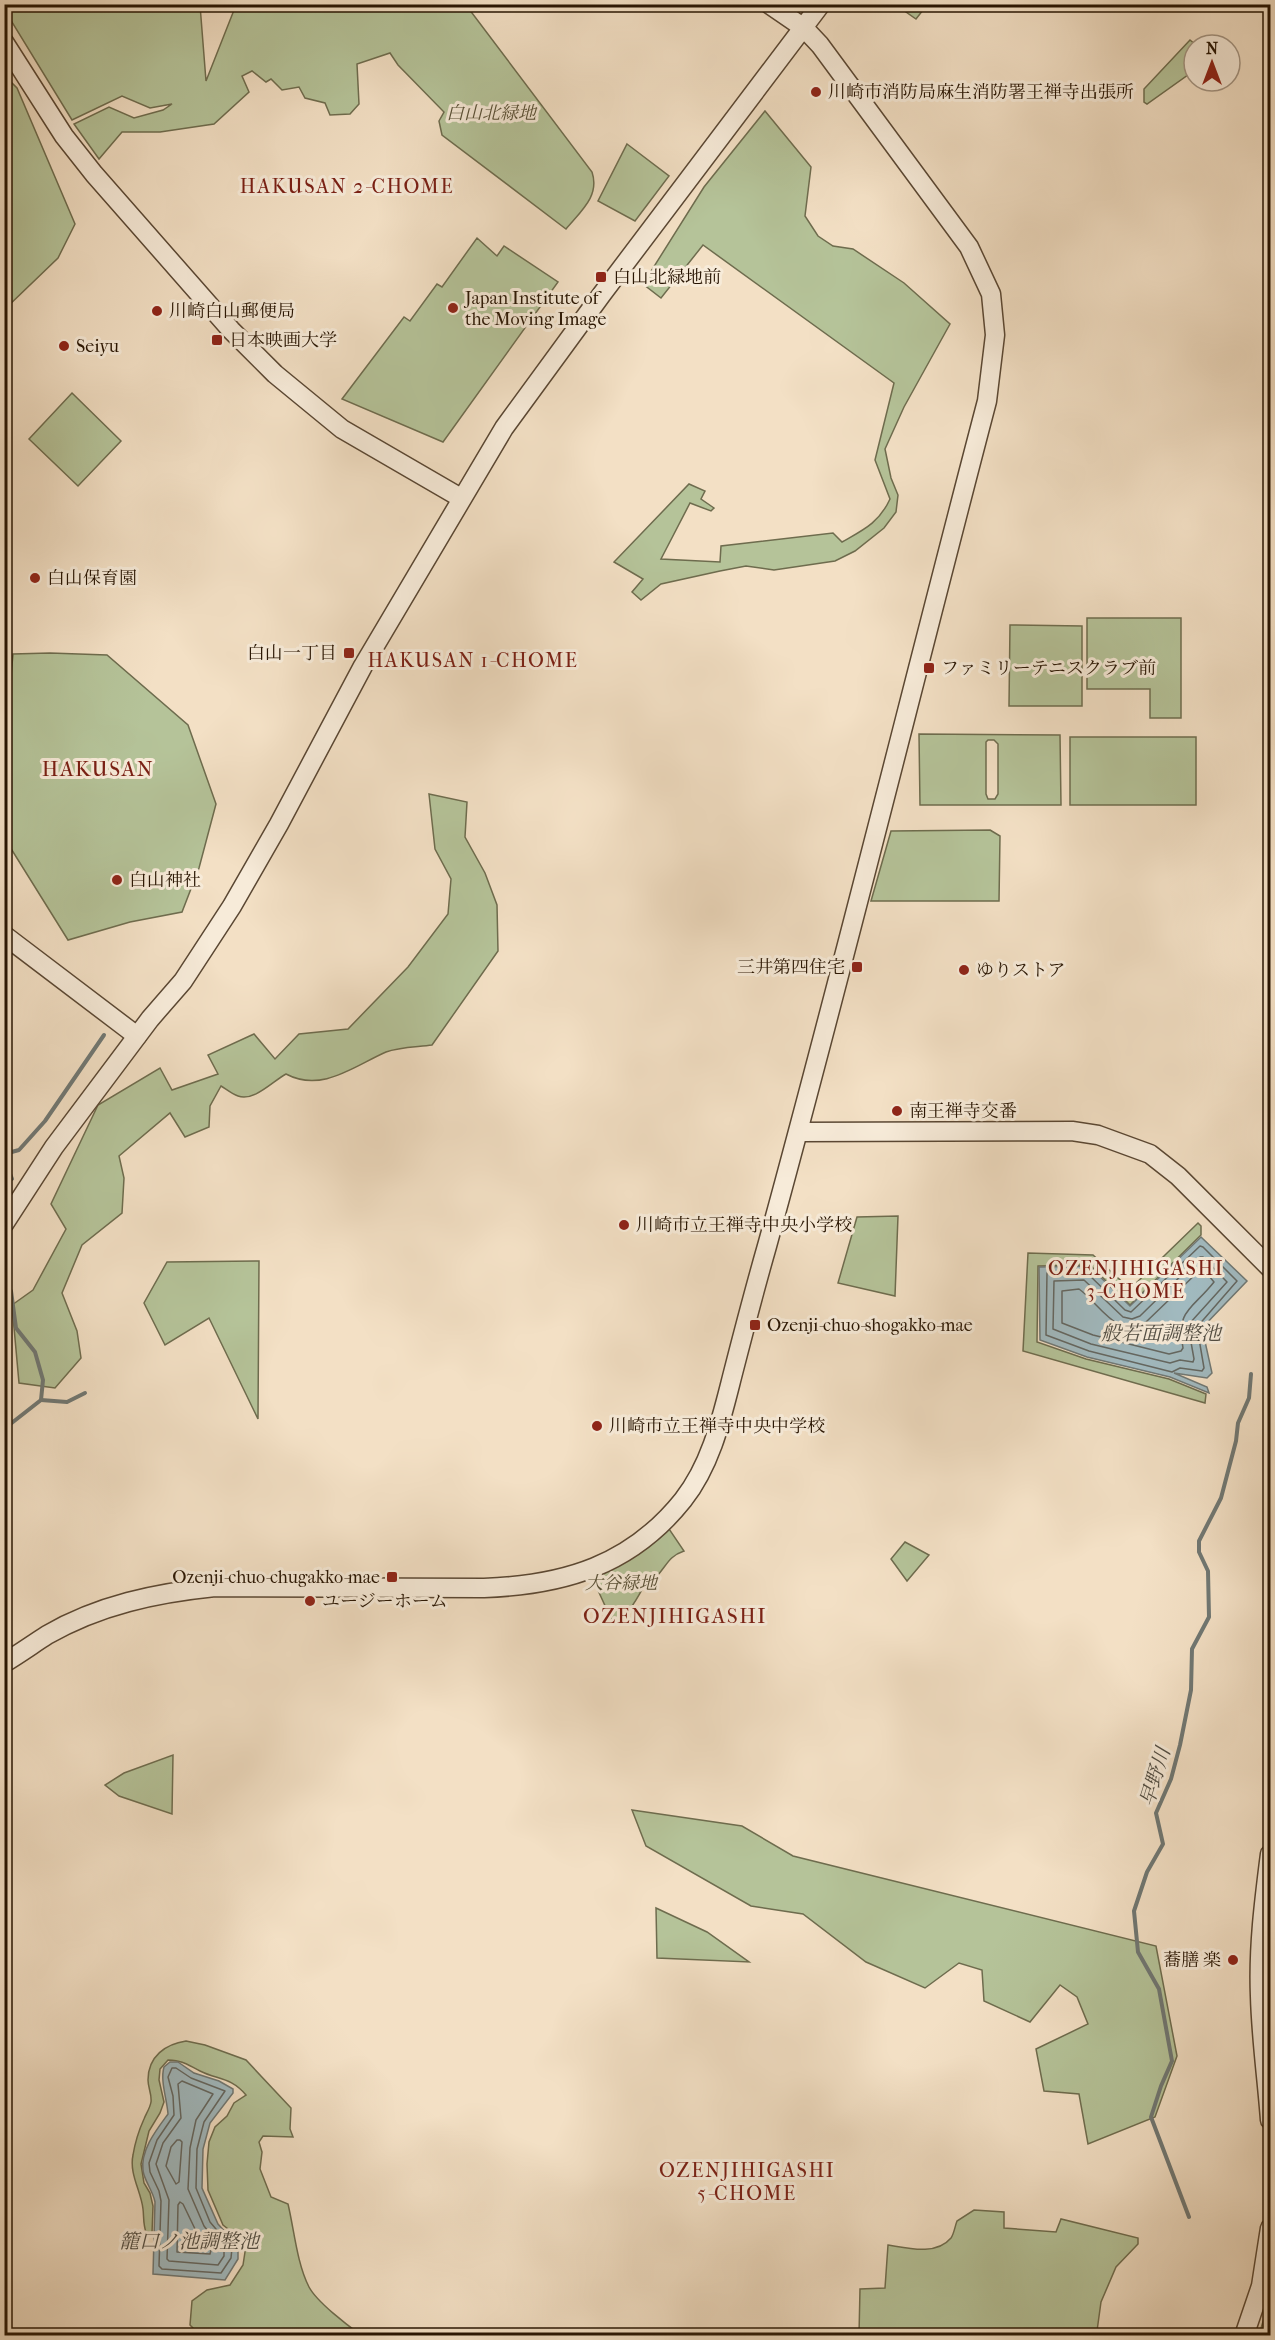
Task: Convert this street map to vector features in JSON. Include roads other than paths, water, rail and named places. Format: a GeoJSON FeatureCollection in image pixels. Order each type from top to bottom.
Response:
{"type":"FeatureCollection","features":[{"type":"Feature","properties":{"kind":"street"},"geometry":{"type":"LineString","coordinates":[[4,1663],[47,1635],[82,1617],[152,1595],[215,1587],[505,1587],[570,1577],[631,1550],[665,1520],[685,1498],[712,1447],[799,1132],[987,402],[995,335],[991,294],[969,247],[820,45],[804,28],[769,4]]}},
{"type":"Feature","properties":{"kind":"street"},"geometry":{"type":"LineString","coordinates":[[4,1224],[54,1147],[137,1036],[183,981],[232,906],[279,824],[363,666],[504,428],[821,4]]}},
{"type":"Feature","properties":{"kind":"street"},"geometry":{"type":"LineString","coordinates":[[4,42],[64,136],[94,174],[231,330],[275,374],[342,429],[461,498]]}},
{"type":"Feature","properties":{"kind":"street"},"geometry":{"type":"LineString","coordinates":[[4,935],[137,1036]]}},
{"type":"Feature","properties":{"kind":"street"},"geometry":{"type":"LineString","coordinates":[[799,1132],[1072,1131],[1098,1135],[1150,1154],[1160,1161],[1270,1268]]}},
{"type":"Feature","properties":{"kind":"street"},"geometry":{"type":"LineString","coordinates":[[1270,1854],[1262,1926],[1260,1997],[1270,2120]]}},
{"type":"Feature","properties":{"kind":"street"},"geometry":{"type":"LineString","coordinates":[[1244,2336],[1261,2286],[1270,2228]]}},
{"type":"Feature","properties":{"kind":"water","name":"般若面調整池"},"geometry":{"type":"Polygon","coordinates":[[[1201,1237],[1247,1281],[1202,1328],[1212,1373],[1207,1378],[1174,1373],[1207,1387],[1209,1393],[1170,1377],[1087,1357],[1040,1340],[1039,1267],[1089,1266],[1130,1306],[1201,1237]]]}},
{"type":"Feature","properties":{"kind":"water","name":"籠口ノ池調整池"},"geometry":{"type":"Polygon","coordinates":[[[170,2062],[178,2062],[194,2073],[219,2081],[233,2089],[233,2093],[210,2123],[203,2149],[202,2188],[218,2224],[238,2246],[238,2259],[225,2280],[153,2274],[155,2202],[144,2175],[143,2163],[150,2140],[168,2114],[163,2084],[164,2067],[170,2062]]]}},
{"type":"Feature","properties":{"kind":"waterway"},"geometry":{"type":"LineString","coordinates":[[12,1179],[5,1161],[8,1153],[19,1150],[45,1121],[104,1035]]}},
{"type":"Feature","properties":{"kind":"waterway"},"geometry":{"type":"LineString","coordinates":[[4,1429],[41,1400],[43,1380],[35,1352],[16,1328],[11,1291]]}},
{"type":"Feature","properties":{"kind":"waterway","name":"早野川"},"geometry":{"type":"LineString","coordinates":[[1189,2217],[1151,2117],[1172,2061],[1159,1989],[1138,1952],[1134,1911],[1147,1872],[1163,1844],[1156,1813],[1171,1779],[1180,1745],[1191,1690],[1192,1649],[1209,1617],[1208,1571],[1199,1552],[1199,1541],[1221,1498],[1236,1441],[1238,1423],[1249,1398],[1251,1374]]}},
{"type":"Feature","properties":{"kind":"waterway"},"geometry":{"type":"LineString","coordinates":[[41,1400],[67,1402],[85,1393]]}},
{"type":"Feature","properties":{"kind":"place","name":"川崎市消防局麻生消防署王禅寺出張所"},"geometry":{"type":"Point","coordinates":[816,92]}},
{"type":"Feature","properties":{"kind":"place","name":"白山北緑地前"},"geometry":{"type":"Point","coordinates":[601,277]}},
{"type":"Feature","properties":{"kind":"place","name":"Japan Institute of the Moving Image"},"geometry":{"type":"Point","coordinates":[453,308]}},
{"type":"Feature","properties":{"kind":"place","name":"川崎白山郵便局"},"geometry":{"type":"Point","coordinates":[157,311]}},
{"type":"Feature","properties":{"kind":"place","name":"日本映画大学"},"geometry":{"type":"Point","coordinates":[217,340]}},
{"type":"Feature","properties":{"kind":"place","name":"Seiyu"},"geometry":{"type":"Point","coordinates":[64,346]}},
{"type":"Feature","properties":{"kind":"place","name":"白山保育園"},"geometry":{"type":"Point","coordinates":[35,578]}},
{"type":"Feature","properties":{"kind":"place","name":"白山一丁目"},"geometry":{"type":"Point","coordinates":[349,653]}},
{"type":"Feature","properties":{"kind":"place","name":"ファミリーテニスクラブ前"},"geometry":{"type":"Point","coordinates":[929,668]}},
{"type":"Feature","properties":{"kind":"place","name":"白山神社"},"geometry":{"type":"Point","coordinates":[117,880]}},
{"type":"Feature","properties":{"kind":"place","name":"三井第四住宅"},"geometry":{"type":"Point","coordinates":[857,967]}},
{"type":"Feature","properties":{"kind":"place","name":"ゆりストア"},"geometry":{"type":"Point","coordinates":[964,970]}},
{"type":"Feature","properties":{"kind":"place","name":"南王禅寺交番"},"geometry":{"type":"Point","coordinates":[897,1111]}},
{"type":"Feature","properties":{"kind":"place","name":"川崎市立王禅寺中央小学校"},"geometry":{"type":"Point","coordinates":[624,1225]}},
{"type":"Feature","properties":{"kind":"place","name":"Ozenji-chuo-shogakko-mae"},"geometry":{"type":"Point","coordinates":[755,1325]}},
{"type":"Feature","properties":{"kind":"place","name":"川崎市立王禅寺中央中学校"},"geometry":{"type":"Point","coordinates":[597,1426]}},
{"type":"Feature","properties":{"kind":"place","name":"Ozenji-chuo-chugakko-mae"},"geometry":{"type":"Point","coordinates":[392,1577]}},
{"type":"Feature","properties":{"kind":"place","name":"ユージーホーム"},"geometry":{"type":"Point","coordinates":[310,1601]}},
{"type":"Feature","properties":{"kind":"place","name":"蕎膳 楽"},"geometry":{"type":"Point","coordinates":[1233,1960]}},
{"type":"Feature","properties":{"kind":"district","name":"HAKUSAN 2-CHOME"},"geometry":{"type":"Point","coordinates":[347,186]}},
{"type":"Feature","properties":{"kind":"district","name":"HAKUSAN 1-CHOME"},"geometry":{"type":"Point","coordinates":[473,660]}},
{"type":"Feature","properties":{"kind":"district","name":"HAKUSAN"},"geometry":{"type":"Point","coordinates":[98,769]}},
{"type":"Feature","properties":{"kind":"district","name":"OZENJIHIGASHI 3-CHOME"},"geometry":{"type":"Point","coordinates":[1136,1280]}},
{"type":"Feature","properties":{"kind":"district","name":"OZENJIHIGASHI"},"geometry":{"type":"Point","coordinates":[675,1616]}},
{"type":"Feature","properties":{"kind":"district","name":"OZENJIHIGASHI 5-CHOME"},"geometry":{"type":"Point","coordinates":[747,2182]}},
{"type":"Feature","properties":{"kind":"park label","name":"白山北緑地"},"geometry":{"type":"Point","coordinates":[491,113]}},
{"type":"Feature","properties":{"kind":"park label","name":"大谷緑地"},"geometry":{"type":"Point","coordinates":[621,1583]}}]}
